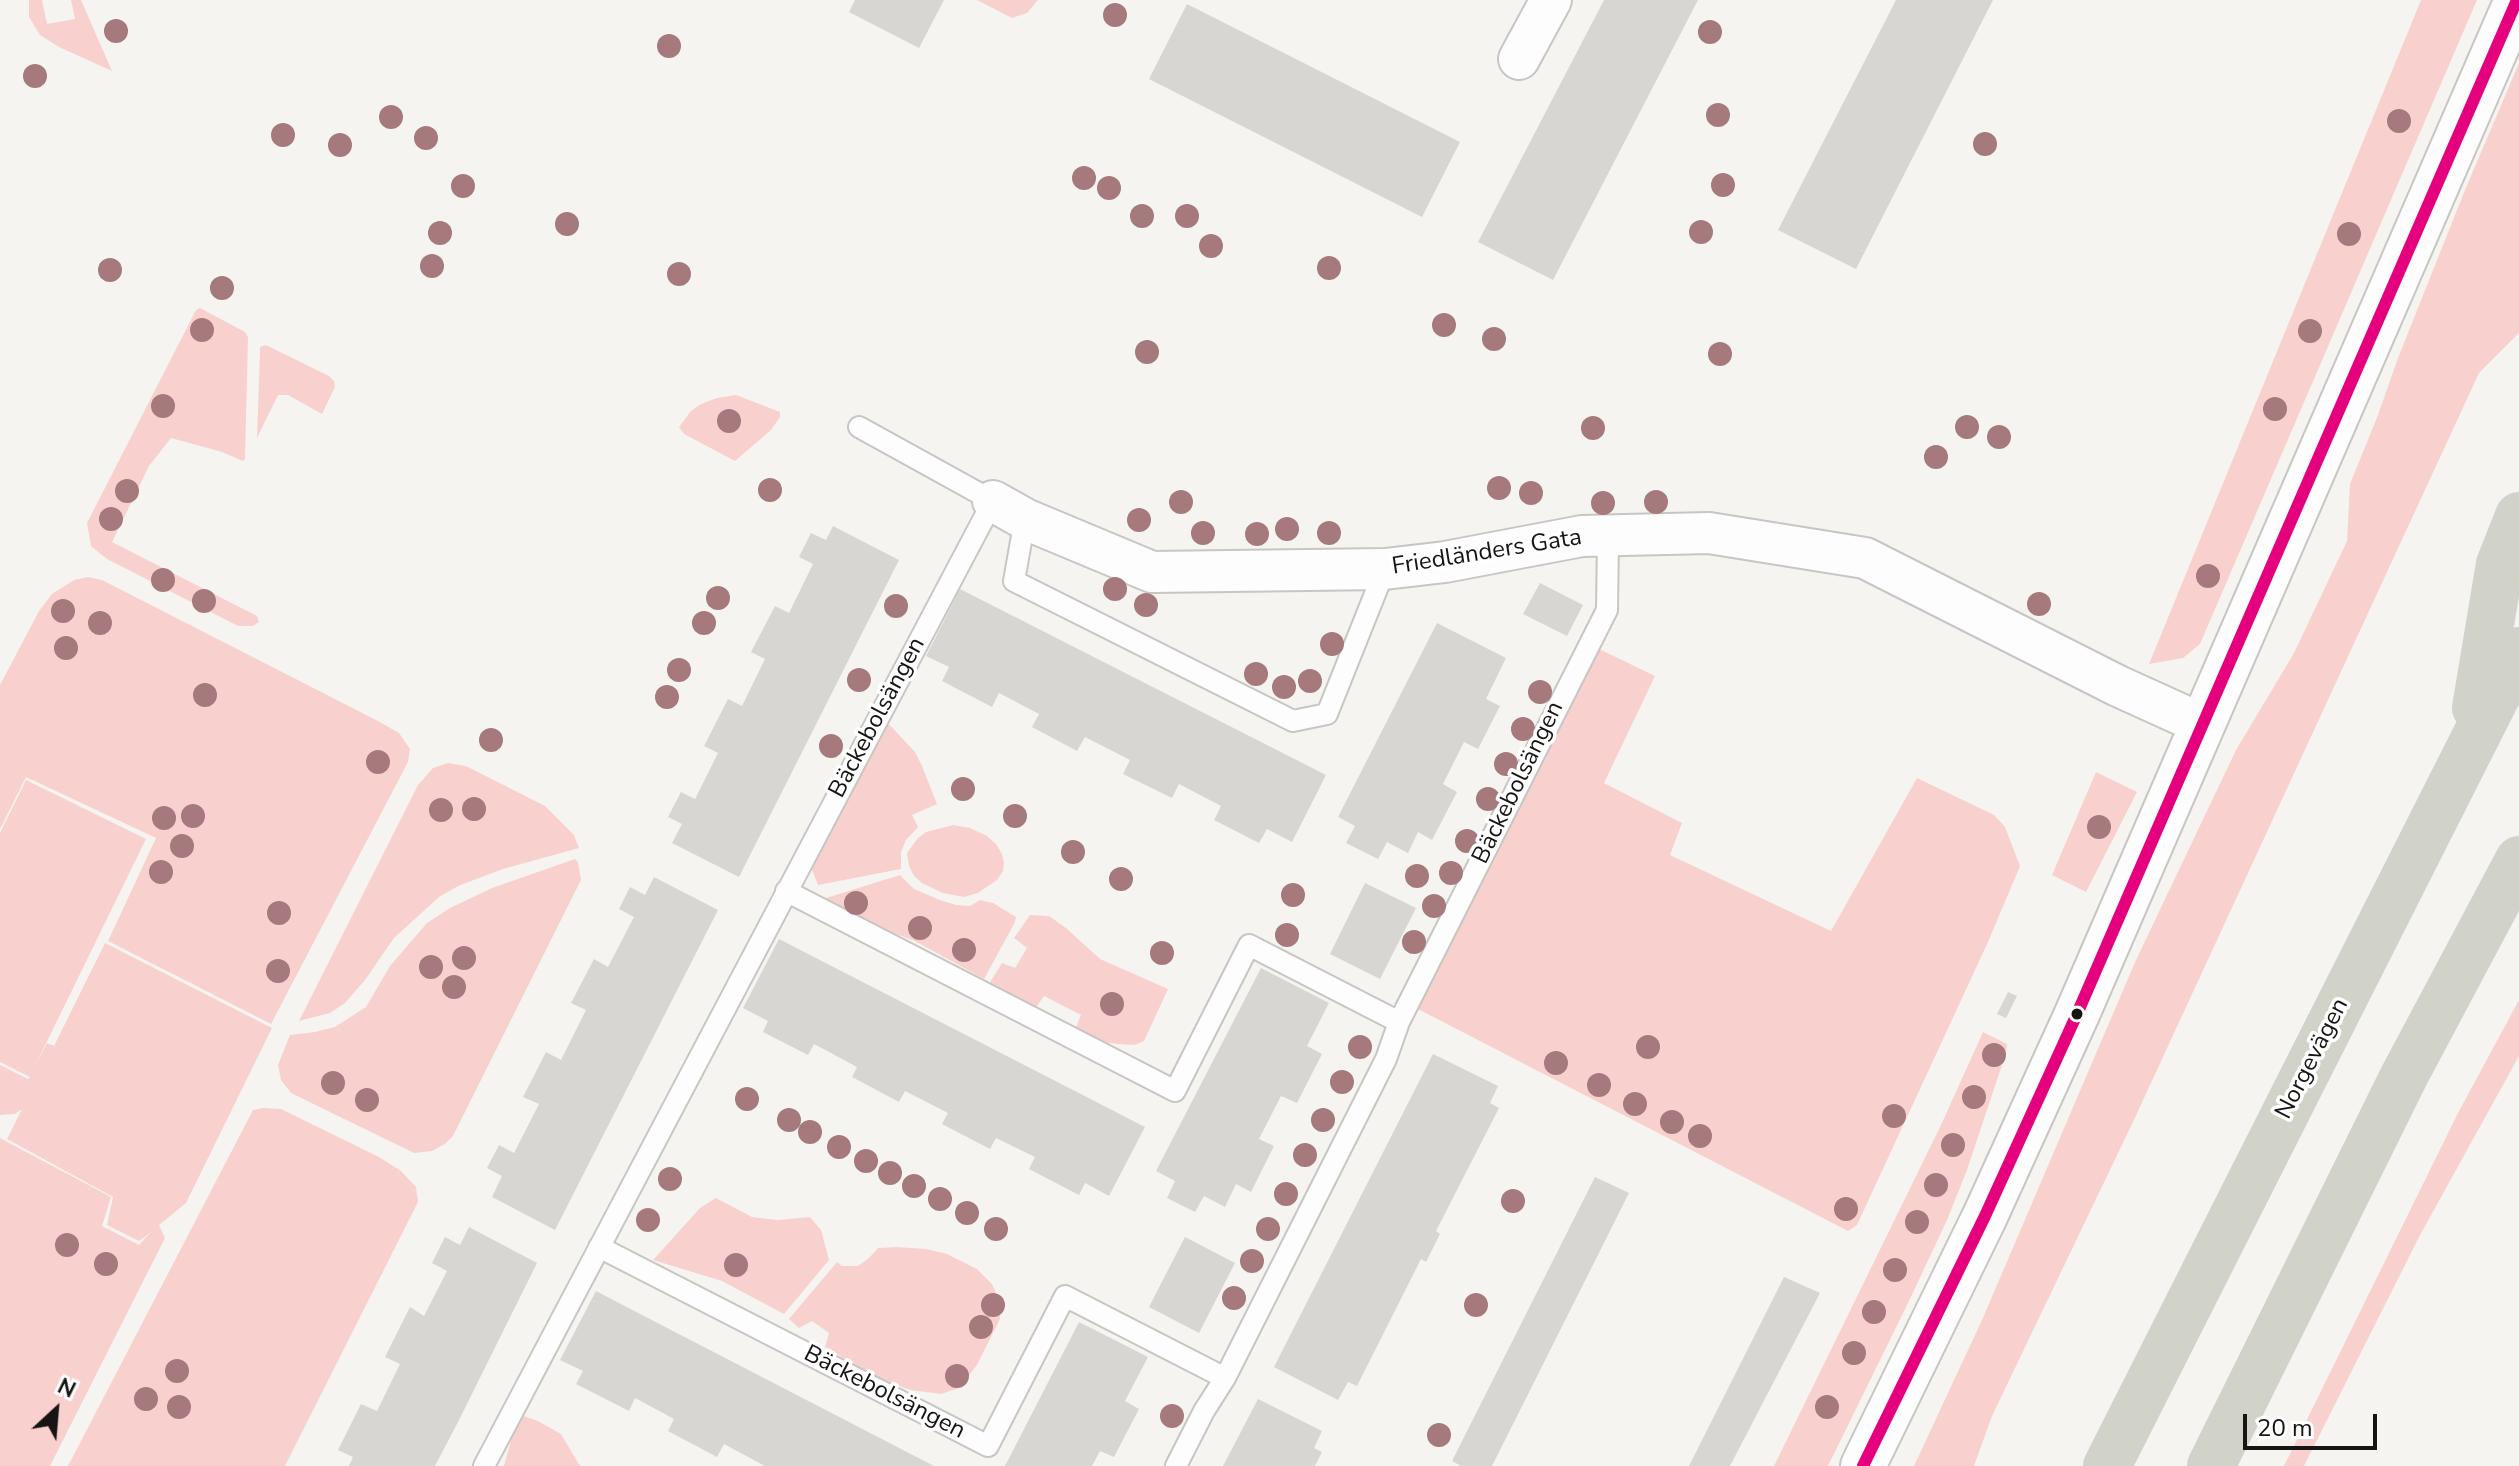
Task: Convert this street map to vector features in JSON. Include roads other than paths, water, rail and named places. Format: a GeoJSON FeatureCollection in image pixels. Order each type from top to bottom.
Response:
{"type":"FeatureCollection","features":[{"type":"Feature","properties":{"kind":"highway"},"geometry":{"type":"LineString","coordinates":[[2469,749],[2500,564],[2519,516]]}},
{"type":"Feature","properties":{"kind":"highway","name":"Norgevägen"},"geometry":{"type":"LineString","coordinates":[[2107,1466],[2519,651]]}},
{"type":"Feature","properties":{"kind":"highway"},"geometry":{"type":"LineString","coordinates":[[2211,1466],[2404,1076],[2519,860]]}},
{"type":"Feature","properties":{"kind":"highway"},"geometry":{"type":"LineString","coordinates":[[2404,1076],[2519,915]]}},
{"type":"Feature","properties":{"kind":"street"},"geometry":{"type":"LineString","coordinates":[[1519,59],[1551,0]]}},
{"type":"Feature","properties":{"kind":"street"},"geometry":{"type":"LineString","coordinates":[[1863,1466],[1985,1216],[2077,1014],[2517,0]]}},
{"type":"Feature","properties":{"kind":"street","name":"Friedländers Gata"},"geometry":{"type":"LineString","coordinates":[[1009,510],[1152,572],[1385,569],[1445,562],[1582,536],[1709,533],[1865,558],[2118,686],[2204,725]]}},
{"type":"Feature","properties":{"kind":"lane","name":"Friedländers Gata"},"geometry":{"type":"LineString","coordinates":[[859,427],[1009,510]]}},
{"type":"Feature","properties":{"kind":"lane"},"geometry":{"type":"LineString","coordinates":[[1009,510],[1014,581],[1293,721],[1327,714],[1385,569]]}},
{"type":"Feature","properties":{"kind":"lane","name":"Bäckebolsängen"},"geometry":{"type":"LineString","coordinates":[[484,1466],[786,891],[1009,510]]}},
{"type":"Feature","properties":{"kind":"lane","name":"Bäckebolsängen"},"geometry":{"type":"LineString","coordinates":[[1176,1466],[1225,1378],[1386,1059],[1399,1022],[1607,610],[1608,537]]}},
{"type":"Feature","properties":{"kind":"lane"},"geometry":{"type":"LineString","coordinates":[[786,891],[1175,1091],[1249,945],[1399,1022]]}},
{"type":"Feature","properties":{"kind":"lane","name":"Bäckebolsängen"},"geometry":{"type":"LineString","coordinates":[[599,1247],[988,1446],[1065,1296],[1225,1378]]}}]}
